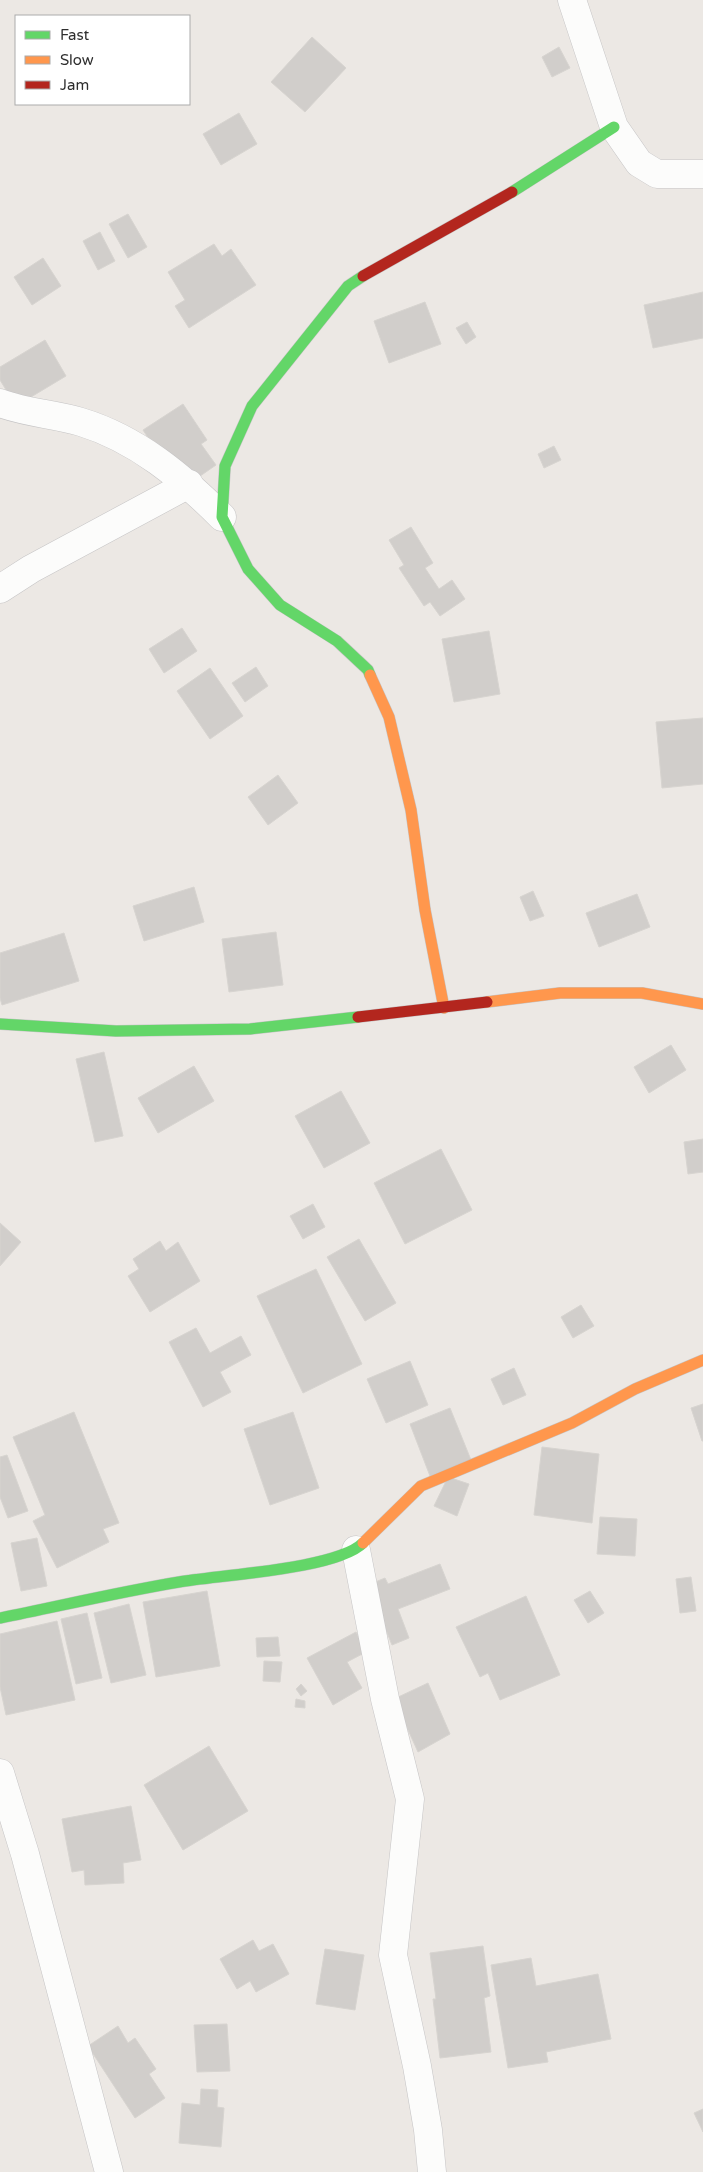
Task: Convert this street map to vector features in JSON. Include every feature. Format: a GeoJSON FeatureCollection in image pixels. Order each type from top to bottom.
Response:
{"type":"FeatureCollection","features":[{"type":"Feature","properties":{"kind":"street"},"geometry":{"type":"LineString","coordinates":[[572,0],[614,127],[639,163],[657,174],[703,174]]}},
{"type":"Feature","properties":{"kind":"street"},"geometry":{"type":"LineString","coordinates":[[222,517],[224,466],[252,406],[348,286],[370,271],[523,186],[614,127]]}},
{"type":"Feature","properties":{"kind":"street"},"geometry":{"type":"LineString","coordinates":[[0,404],[14,409],[82,422],[133,444],[189,484],[222,517],[248,568],[280,605],[337,641],[368,670],[390,718],[411,810],[425,910],[444,1008]]}},
{"type":"Feature","properties":{"kind":"street"},"geometry":{"type":"LineString","coordinates":[[0,589],[31,569],[189,484]]}},
{"type":"Feature","properties":{"kind":"street"},"geometry":{"type":"LineString","coordinates":[[0,1024],[116,1031],[250,1028],[444,1008],[560,993],[642,993],[703,1004]]}},
{"type":"Feature","properties":{"kind":"street"},"geometry":{"type":"LineString","coordinates":[[0,1618],[179,1582],[310,1564],[356,1550],[422,1486],[572,1423],[635,1389],[703,1360]]}},
{"type":"Feature","properties":{"kind":"street"},"geometry":{"type":"LineString","coordinates":[[356,1550],[385,1699],[410,1799],[393,1955],[417,2066],[428,2130],[432,2172]]}},
{"type":"Feature","properties":{"kind":"street"},"geometry":{"type":"LineString","coordinates":[[0,1774],[25,1854],[109,2172]]}},
{"type":"Feature","properties":{"kind":"building"},"geometry":{"type":"Polygon","coordinates":[[[312,37],[346,68],[305,112],[271,82],[312,37]]]}},
{"type":"Feature","properties":{"kind":"building"},"geometry":{"type":"Polygon","coordinates":[[[559,47],[570,68],[552,77],[542,57],[559,47]]]}},
{"type":"Feature","properties":{"kind":"building"},"geometry":{"type":"Polygon","coordinates":[[[239,113],[257,144],[221,165],[203,134],[239,113]]]}},
{"type":"Feature","properties":{"kind":"building"},"geometry":{"type":"Polygon","coordinates":[[[128,214],[147,247],[128,258],[109,224],[128,214]]]}},
{"type":"Feature","properties":{"kind":"building"},"geometry":{"type":"Polygon","coordinates":[[[100,232],[115,261],[98,270],[83,241],[100,232]]]}},
{"type":"Feature","properties":{"kind":"building"},"geometry":{"type":"Polygon","coordinates":[[[214,244],[222,256],[231,249],[256,285],[189,328],[175,306],[185,300],[168,272],[214,244]]]}},
{"type":"Feature","properties":{"kind":"building"},"geometry":{"type":"Polygon","coordinates":[[[43,258],[61,286],[32,305],[14,277],[43,258]]]}},
{"type":"Feature","properties":{"kind":"building"},"geometry":{"type":"Polygon","coordinates":[[[703,292],[703,338],[653,348],[644,305],[703,292]]]}},
{"type":"Feature","properties":{"kind":"building"},"geometry":{"type":"Polygon","coordinates":[[[425,302],[441,344],[389,363],[374,321],[425,302]]]}},
{"type":"Feature","properties":{"kind":"building"},"geometry":{"type":"Polygon","coordinates":[[[467,322],[476,337],[466,344],[456,328],[467,322]]]}},
{"type":"Feature","properties":{"kind":"building"},"geometry":{"type":"Polygon","coordinates":[[[45,340],[66,376],[16,406],[0,380],[0,367],[45,340]]]}},
{"type":"Feature","properties":{"kind":"building"},"geometry":{"type":"Polygon","coordinates":[[[183,404],[207,440],[201,444],[216,465],[190,483],[167,466],[143,430],[183,404]]]}},
{"type":"Feature","properties":{"kind":"building"},"geometry":{"type":"Polygon","coordinates":[[[554,446],[561,460],[544,468],[538,454],[554,446]]]}},
{"type":"Feature","properties":{"kind":"building"},"geometry":{"type":"Polygon","coordinates":[[[411,527],[433,563],[425,568],[439,589],[452,580],[465,599],[440,616],[430,602],[424,606],[399,568],[404,565],[389,540],[411,527]]]}},
{"type":"Feature","properties":{"kind":"building"},"geometry":{"type":"Polygon","coordinates":[[[182,628],[197,651],[164,673],[149,649],[182,628]]]}},
{"type":"Feature","properties":{"kind":"building"},"geometry":{"type":"Polygon","coordinates":[[[489,631],[500,694],[454,702],[442,639],[489,631]]]}},
{"type":"Feature","properties":{"kind":"building"},"geometry":{"type":"Polygon","coordinates":[[[256,667],[268,686],[245,702],[232,683],[256,667]]]}},
{"type":"Feature","properties":{"kind":"building"},"geometry":{"type":"Polygon","coordinates":[[[210,668],[243,716],[210,739],[177,691],[210,668]]]}},
{"type":"Feature","properties":{"kind":"building"},"geometry":{"type":"Polygon","coordinates":[[[703,718],[703,784],[662,788],[656,722],[703,718]]]}},
{"type":"Feature","properties":{"kind":"building"},"geometry":{"type":"Polygon","coordinates":[[[278,775],[298,803],[268,825],[248,797],[278,775]]]}},
{"type":"Feature","properties":{"kind":"building"},"geometry":{"type":"Polygon","coordinates":[[[194,887],[204,922],[144,941],[133,906],[194,887]]]}},
{"type":"Feature","properties":{"kind":"building"},"geometry":{"type":"Polygon","coordinates":[[[533,891],[544,916],[530,921],[520,897],[533,891]]]}},
{"type":"Feature","properties":{"kind":"building"},"geometry":{"type":"Polygon","coordinates":[[[637,894],[650,927],[599,947],[586,913],[637,894]]]}},
{"type":"Feature","properties":{"kind":"building"},"geometry":{"type":"Polygon","coordinates":[[[276,932],[283,985],[229,992],[222,939],[276,932]]]}},
{"type":"Feature","properties":{"kind":"building"},"geometry":{"type":"Polygon","coordinates":[[[64,933],[79,981],[2,1005],[0,998],[0,953],[64,933]]]}},
{"type":"Feature","properties":{"kind":"building"},"geometry":{"type":"Polygon","coordinates":[[[671,1045],[686,1070],[649,1093],[634,1067],[671,1045]]]}},
{"type":"Feature","properties":{"kind":"building"},"geometry":{"type":"Polygon","coordinates":[[[104,1052],[123,1136],[95,1142],[76,1059],[104,1052]]]}},
{"type":"Feature","properties":{"kind":"building"},"geometry":{"type":"Polygon","coordinates":[[[194,1066],[214,1101],[158,1133],[138,1098],[194,1066]]]}},
{"type":"Feature","properties":{"kind":"building"},"geometry":{"type":"Polygon","coordinates":[[[341,1091],[370,1143],[324,1168],[295,1116],[341,1091]]]}},
{"type":"Feature","properties":{"kind":"building"},"geometry":{"type":"Polygon","coordinates":[[[703,1139],[703,1172],[688,1174],[684,1142],[703,1139]]]}},
{"type":"Feature","properties":{"kind":"building"},"geometry":{"type":"Polygon","coordinates":[[[441,1149],[472,1210],[405,1244],[374,1183],[441,1149]]]}},
{"type":"Feature","properties":{"kind":"building"},"geometry":{"type":"Polygon","coordinates":[[[313,1204],[325,1227],[303,1239],[290,1216],[313,1204]]]}},
{"type":"Feature","properties":{"kind":"building"},"geometry":{"type":"Polygon","coordinates":[[[0,1223],[21,1242],[0,1266],[0,1223]]]}},
{"type":"Feature","properties":{"kind":"building"},"geometry":{"type":"Polygon","coordinates":[[[359,1239],[396,1303],[365,1321],[327,1257],[359,1239]]]}},
{"type":"Feature","properties":{"kind":"building"},"geometry":{"type":"Polygon","coordinates":[[[160,1241],[166,1251],[178,1242],[200,1281],[150,1312],[128,1276],[139,1269],[133,1259],[160,1241]]]}},
{"type":"Feature","properties":{"kind":"building"},"geometry":{"type":"Polygon","coordinates":[[[316,1269],[362,1364],[303,1393],[257,1296],[316,1269]]]}},
{"type":"Feature","properties":{"kind":"building"},"geometry":{"type":"Polygon","coordinates":[[[581,1305],[594,1326],[573,1338],[561,1317],[581,1305]]]}},
{"type":"Feature","properties":{"kind":"building"},"geometry":{"type":"Polygon","coordinates":[[[196,1328],[210,1353],[241,1336],[251,1355],[220,1372],[231,1392],[203,1407],[169,1342],[196,1328]]]}},
{"type":"Feature","properties":{"kind":"building"},"geometry":{"type":"Polygon","coordinates":[[[410,1361],[428,1405],[386,1423],[367,1379],[410,1361]]]}},
{"type":"Feature","properties":{"kind":"building"},"geometry":{"type":"Polygon","coordinates":[[[514,1368],[526,1395],[503,1405],[491,1379],[514,1368]]]}},
{"type":"Feature","properties":{"kind":"building"},"geometry":{"type":"Polygon","coordinates":[[[703,1404],[703,1441],[702,1441],[691,1408],[703,1404]]]}},
{"type":"Feature","properties":{"kind":"building"},"geometry":{"type":"Polygon","coordinates":[[[450,1408],[471,1460],[430,1476],[410,1424],[450,1408]]]}},
{"type":"Feature","properties":{"kind":"building"},"geometry":{"type":"Polygon","coordinates":[[[74,1412],[119,1523],[103,1529],[109,1542],[57,1568],[33,1521],[45,1515],[13,1437],[74,1412]]]}},
{"type":"Feature","properties":{"kind":"building"},"geometry":{"type":"Polygon","coordinates":[[[293,1412],[319,1488],[270,1505],[244,1429],[293,1412]]]}},
{"type":"Feature","properties":{"kind":"building"},"geometry":{"type":"Polygon","coordinates":[[[542,1447],[599,1454],[592,1523],[534,1515],[542,1447]]]}},
{"type":"Feature","properties":{"kind":"building"},"geometry":{"type":"Polygon","coordinates":[[[7,1455],[28,1511],[8,1518],[0,1497],[0,1457],[7,1455]]]}},
{"type":"Feature","properties":{"kind":"building"},"geometry":{"type":"Polygon","coordinates":[[[448,1477],[469,1484],[457,1516],[434,1506],[448,1477]]]}},
{"type":"Feature","properties":{"kind":"building"},"geometry":{"type":"Polygon","coordinates":[[[600,1517],[637,1519],[635,1556],[597,1554],[600,1517]]]}},
{"type":"Feature","properties":{"kind":"building"},"geometry":{"type":"Polygon","coordinates":[[[37,1538],[47,1586],[21,1591],[11,1543],[37,1538]]]}},
{"type":"Feature","properties":{"kind":"building"},"geometry":{"type":"Polygon","coordinates":[[[440,1564],[450,1589],[398,1609],[409,1638],[392,1645],[368,1585],[385,1578],[388,1584],[440,1564]]]}},
{"type":"Feature","properties":{"kind":"building"},"geometry":{"type":"Polygon","coordinates":[[[691,1577],[696,1611],[680,1613],[676,1579],[691,1577]]]}},
{"type":"Feature","properties":{"kind":"building"},"geometry":{"type":"Polygon","coordinates":[[[207,1591],[220,1666],[156,1677],[143,1602],[207,1591]]]}},
{"type":"Feature","properties":{"kind":"building"},"geometry":{"type":"Polygon","coordinates":[[[590,1591],[604,1613],[588,1623],[574,1600],[590,1591]]]}},
{"type":"Feature","properties":{"kind":"building"},"geometry":{"type":"Polygon","coordinates":[[[526,1596],[560,1675],[500,1700],[488,1673],[480,1677],[456,1627],[526,1596]]]}},
{"type":"Feature","properties":{"kind":"building"},"geometry":{"type":"Polygon","coordinates":[[[129,1604],[146,1675],[111,1683],[94,1613],[129,1604]]]}},
{"type":"Feature","properties":{"kind":"building"},"geometry":{"type":"Polygon","coordinates":[[[87,1613],[102,1678],[76,1684],[61,1619],[87,1613]]]}},
{"type":"Feature","properties":{"kind":"building"},"geometry":{"type":"Polygon","coordinates":[[[57,1621],[75,1700],[6,1715],[0,1687],[0,1634],[57,1621]]]}},
{"type":"Feature","properties":{"kind":"building"},"geometry":{"type":"Polygon","coordinates":[[[356,1632],[366,1652],[347,1662],[362,1688],[333,1705],[307,1658],[356,1632]]]}},
{"type":"Feature","properties":{"kind":"building"},"geometry":{"type":"Polygon","coordinates":[[[278,1637],[280,1656],[257,1657],[256,1638],[278,1637]]]}},
{"type":"Feature","properties":{"kind":"building"},"geometry":{"type":"Polygon","coordinates":[[[264,1661],[282,1662],[280,1682],[263,1681],[264,1661]]]}},
{"type":"Feature","properties":{"kind":"building"},"geometry":{"type":"Polygon","coordinates":[[[428,1683],[450,1734],[418,1752],[394,1699],[428,1683]]]}},
{"type":"Feature","properties":{"kind":"building"},"geometry":{"type":"Polygon","coordinates":[[[301,1684],[307,1691],[301,1696],[296,1689],[301,1684]]]}},
{"type":"Feature","properties":{"kind":"building"},"geometry":{"type":"Polygon","coordinates":[[[296,1699],[305,1701],[305,1708],[295,1707],[296,1699]]]}},
{"type":"Feature","properties":{"kind":"building"},"geometry":{"type":"Polygon","coordinates":[[[209,1746],[248,1811],[183,1850],[144,1785],[209,1746]]]}},
{"type":"Feature","properties":{"kind":"building"},"geometry":{"type":"Polygon","coordinates":[[[131,1806],[141,1860],[123,1863],[124,1883],[85,1885],[84,1870],[72,1872],[62,1819],[131,1806]]]}},
{"type":"Feature","properties":{"kind":"building"},"geometry":{"type":"Polygon","coordinates":[[[253,1940],[259,1951],[273,1944],[289,1974],[256,1992],[250,1981],[237,1989],[220,1959],[253,1940]]]}},
{"type":"Feature","properties":{"kind":"building"},"geometry":{"type":"Polygon","coordinates":[[[483,1946],[490,1996],[484,1998],[491,2052],[440,2058],[433,1999],[436,1999],[430,1953],[483,1946]]]}},
{"type":"Feature","properties":{"kind":"building"},"geometry":{"type":"Polygon","coordinates":[[[325,1949],[364,1955],[355,2010],[316,2004],[325,1949]]]}},
{"type":"Feature","properties":{"kind":"building"},"geometry":{"type":"Polygon","coordinates":[[[531,1958],[536,1986],[598,1974],[611,2039],[546,2052],[548,2062],[508,2068],[491,1965],[531,1958]]]}},
{"type":"Feature","properties":{"kind":"building"},"geometry":{"type":"Polygon","coordinates":[[[227,2024],[230,2071],[197,2072],[194,2025],[227,2024]]]}},
{"type":"Feature","properties":{"kind":"building"},"geometry":{"type":"Polygon","coordinates":[[[118,2026],[128,2043],[135,2038],[156,2069],[149,2074],[165,2098],[135,2118],[88,2046],[118,2026]]]}},
{"type":"Feature","properties":{"kind":"building"},"geometry":{"type":"Polygon","coordinates":[[[201,2089],[218,2090],[217,2107],[224,2108],[221,2147],[179,2143],[182,2103],[200,2105],[201,2089]]]}},
{"type":"Feature","properties":{"kind":"building"},"geometry":{"type":"Polygon","coordinates":[[[703,2109],[703,2132],[694,2113],[703,2109]]]}},
{"type":"Feature","properties":{"kind":"traffic: fast"},"geometry":{"type":"LineString","coordinates":[[512,192],[614,127]]}},
{"type":"Feature","properties":{"kind":"traffic: fast"},"geometry":{"type":"LineString","coordinates":[[363,276],[348,286],[252,406],[225,466],[222,517],[248,569],[280,605],[337,641],[368,670],[370,675]]}},
{"type":"Feature","properties":{"kind":"traffic: fast"},"geometry":{"type":"LineString","coordinates":[[0,1024],[116,1031],[250,1029],[358,1017]]}},
{"type":"Feature","properties":{"kind":"traffic: fast"},"geometry":{"type":"LineString","coordinates":[[0,1618],[179,1582],[304,1565],[349,1552],[363,1543]]}},
{"type":"Feature","properties":{"kind":"traffic: slow"},"geometry":{"type":"LineString","coordinates":[[370,675],[389,717],[411,810],[425,910],[444,1008]]}},
{"type":"Feature","properties":{"kind":"traffic: slow"},"geometry":{"type":"LineString","coordinates":[[487,1002],[560,993],[642,993],[703,1004]]}},
{"type":"Feature","properties":{"kind":"traffic: slow"},"geometry":{"type":"LineString","coordinates":[[363,1543],[421,1486],[572,1423],[635,1389],[703,1360]]}},
{"type":"Feature","properties":{"kind":"traffic: jam"},"geometry":{"type":"LineString","coordinates":[[363,276],[512,192]]}},
{"type":"Feature","properties":{"kind":"traffic: jam"},"geometry":{"type":"LineString","coordinates":[[358,1017],[487,1002]]}}]}
